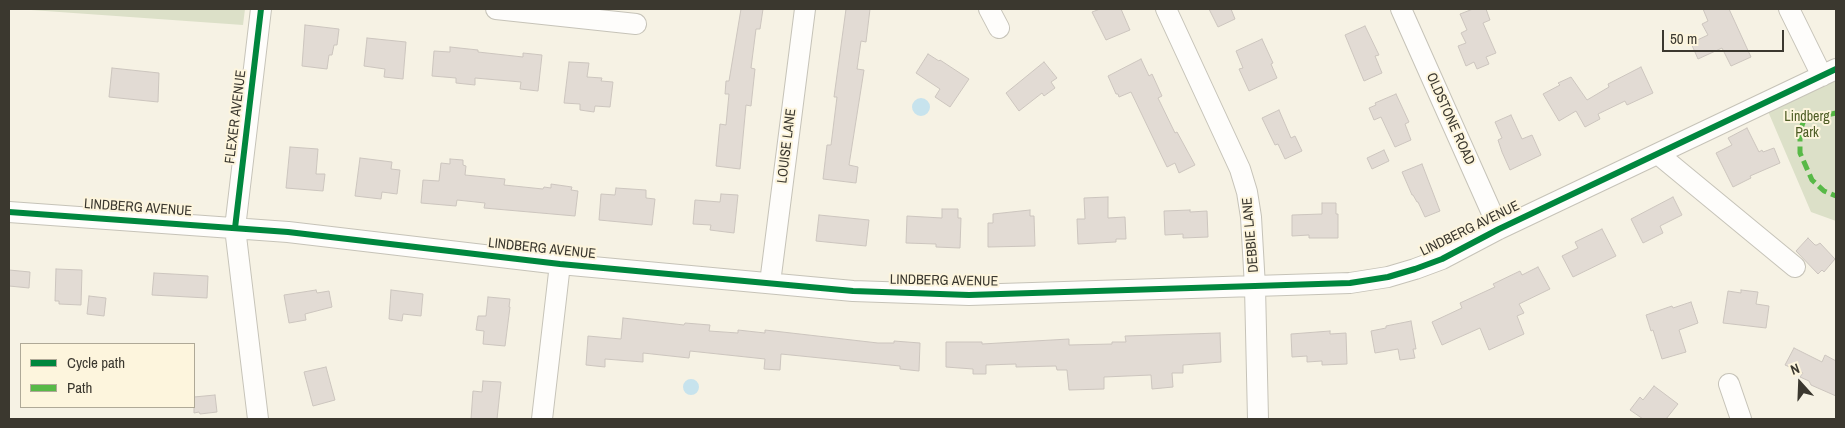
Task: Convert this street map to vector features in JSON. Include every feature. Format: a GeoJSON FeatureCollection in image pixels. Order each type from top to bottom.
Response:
{"type":"FeatureCollection","features":[{"type":"Feature","properties":{"kind":"street","name":"FLEXER AVENUE"},"geometry":{"type":"LineString","coordinates":[[258,419],[235,228],[261,9]]}},
{"type":"Feature","properties":{"kind":"street"},"geometry":{"type":"LineString","coordinates":[[496,9],[636,24]]}},
{"type":"Feature","properties":{"kind":"street","name":"LOUISE LANE"},"geometry":{"type":"LineString","coordinates":[[770,283],[804,9]]}},
{"type":"Feature","properties":{"kind":"street"},"geometry":{"type":"LineString","coordinates":[[989,9],[999,28]]}},
{"type":"Feature","properties":{"kind":"street","name":"DEBBIE LANE"},"geometry":{"type":"LineString","coordinates":[[1166,9],[1240,169],[1247,192],[1251,217],[1255,287],[1258,419]]}},
{"type":"Feature","properties":{"kind":"street","name":"OLDSTONE ROAD"},"geometry":{"type":"LineString","coordinates":[[1401,9],[1498,229]]}},
{"type":"Feature","properties":{"kind":"street"},"geometry":{"type":"LineString","coordinates":[[1789,9],[1829,73]]}},
{"type":"Feature","properties":{"kind":"street","name":"LINDBERG AVENUE"},"geometry":{"type":"LineString","coordinates":[[9,212],[288,232],[560,264],[853,291],[931,295],[1350,283],[1388,277],[1442,259],[1498,229],[1829,73]]}},
{"type":"Feature","properties":{"kind":"street"},"geometry":{"type":"LineString","coordinates":[[1658,154],[1795,267]]}},
{"type":"Feature","properties":{"kind":"street"},"geometry":{"type":"LineString","coordinates":[[542,419],[560,264]]}},
{"type":"Feature","properties":{"kind":"street"},"geometry":{"type":"LineString","coordinates":[[1729,384],[1741,419]]}},
{"type":"Feature","properties":{"kind":"green space"},"geometry":{"type":"Polygon","coordinates":[[[17,9],[245,9],[243,25],[17,9]]]}},
{"type":"Feature","properties":{"kind":"green space","name":"Lindberg Park"},"geometry":{"type":"Polygon","coordinates":[[[1836,78],[1836,221],[1811,212],[1767,109],[1836,78]]]}},
{"type":"Feature","properties":{"kind":"water"},"geometry":{"type":"Polygon","coordinates":[[[921,98],[927,101],[930,107],[927,113],[921,116],[915,113],[912,107],[915,101],[921,98]]]}},
{"type":"Feature","properties":{"kind":"water"},"geometry":{"type":"Polygon","coordinates":[[[688,379],[694,379],[699,384],[697,393],[688,395],[683,390],[683,384],[688,379]]]}},
{"type":"Feature","properties":{"kind":"building"},"geometry":{"type":"Polygon","coordinates":[[[741,9],[763,9],[760,29],[756,29],[751,68],[755,69],[751,106],[746,105],[740,169],[716,166],[720,124],[726,125],[729,94],[725,94],[726,81],[729,81],[741,9]]]}},
{"type":"Feature","properties":{"kind":"building"},"geometry":{"type":"Polygon","coordinates":[[[846,9],[870,9],[866,42],[861,41],[857,69],[864,70],[849,165],[858,167],[856,183],[823,179],[827,145],[831,145],[837,97],[834,97],[846,9]]]}},
{"type":"Feature","properties":{"kind":"building"},"geometry":{"type":"Polygon","coordinates":[[[1100,9],[1121,9],[1130,30],[1106,40],[1092,12],[1100,9]]]}},
{"type":"Feature","properties":{"kind":"building"},"geometry":{"type":"Polygon","coordinates":[[[1209,9],[1231,9],[1235,19],[1218,27],[1209,9]]]}},
{"type":"Feature","properties":{"kind":"building"},"geometry":{"type":"Polygon","coordinates":[[[1473,9],[1486,9],[1490,20],[1483,23],[1496,53],[1486,57],[1489,64],[1477,69],[1474,62],[1466,66],[1458,46],[1466,43],[1461,33],[1467,30],[1460,14],[1473,9]]]}},
{"type":"Feature","properties":{"kind":"building"},"geometry":{"type":"Polygon","coordinates":[[[1703,9],[1729,9],[1751,57],[1731,66],[1722,48],[1698,59],[1691,43],[1708,35],[1702,24],[1708,21],[1703,9]]]}},
{"type":"Feature","properties":{"kind":"building"},"geometry":{"type":"Polygon","coordinates":[[[305,25],[339,29],[337,45],[334,45],[332,55],[329,55],[327,69],[302,66],[305,25]]]}},
{"type":"Feature","properties":{"kind":"building"},"geometry":{"type":"Polygon","coordinates":[[[1365,26],[1379,55],[1375,56],[1382,73],[1364,81],[1345,35],[1365,26]]]}},
{"type":"Feature","properties":{"kind":"building"},"geometry":{"type":"Polygon","coordinates":[[[367,38],[406,42],[403,79],[384,77],[385,69],[364,66],[367,38]]]}},
{"type":"Feature","properties":{"kind":"building"},"geometry":{"type":"Polygon","coordinates":[[[1262,39],[1273,63],[1271,64],[1277,78],[1249,91],[1239,69],[1243,68],[1236,51],[1262,39]]]}},
{"type":"Feature","properties":{"kind":"building"},"geometry":{"type":"Polygon","coordinates":[[[450,47],[523,57],[523,53],[542,55],[538,91],[520,89],[521,82],[475,78],[475,85],[456,83],[456,78],[432,76],[434,51],[450,52],[450,47]]]}},
{"type":"Feature","properties":{"kind":"building"},"geometry":{"type":"Polygon","coordinates":[[[928,54],[969,79],[950,107],[935,97],[940,89],[916,73],[928,54]]]}},
{"type":"Feature","properties":{"kind":"building"},"geometry":{"type":"Polygon","coordinates":[[[1141,59],[1149,76],[1152,74],[1162,96],[1158,98],[1175,133],[1177,132],[1195,165],[1179,173],[1175,163],[1167,167],[1131,92],[1119,97],[1108,76],[1141,59]]]}},
{"type":"Feature","properties":{"kind":"building"},"geometry":{"type":"Polygon","coordinates":[[[569,62],[589,63],[587,77],[602,78],[601,81],[613,82],[610,107],[595,106],[594,112],[580,110],[580,104],[564,103],[569,62]]]}},
{"type":"Feature","properties":{"kind":"building"},"geometry":{"type":"Polygon","coordinates":[[[1044,62],[1057,78],[1051,82],[1055,88],[1044,96],[1042,93],[1019,111],[1006,93],[1044,62]]]}},
{"type":"Feature","properties":{"kind":"building"},"geometry":{"type":"Polygon","coordinates":[[[1641,67],[1653,93],[1627,105],[1625,101],[1598,114],[1600,119],[1585,127],[1576,111],[1559,121],[1543,94],[1560,85],[1558,83],[1571,77],[1587,100],[1609,87],[1608,84],[1641,67]]]}},
{"type":"Feature","properties":{"kind":"building"},"geometry":{"type":"Polygon","coordinates":[[[112,68],[159,73],[158,102],[109,97],[112,68]]]}},
{"type":"Feature","properties":{"kind":"building"},"geometry":{"type":"Polygon","coordinates":[[[1396,94],[1409,122],[1405,124],[1411,140],[1395,147],[1381,117],[1374,120],[1369,108],[1376,105],[1375,103],[1396,94]]]}},
{"type":"Feature","properties":{"kind":"building"},"geometry":{"type":"Polygon","coordinates":[[[1279,110],[1291,138],[1295,136],[1302,151],[1285,159],[1278,144],[1275,145],[1262,118],[1279,110]]]}},
{"type":"Feature","properties":{"kind":"building"},"geometry":{"type":"Polygon","coordinates":[[[1511,115],[1522,139],[1532,135],[1541,155],[1510,170],[1498,140],[1502,138],[1495,122],[1511,115]]]}},
{"type":"Feature","properties":{"kind":"building"},"geometry":{"type":"Polygon","coordinates":[[[1747,128],[1759,152],[1774,148],[1780,163],[1750,176],[1751,178],[1733,187],[1716,153],[1732,145],[1728,138],[1747,128]]]}},
{"type":"Feature","properties":{"kind":"building"},"geometry":{"type":"Polygon","coordinates":[[[290,147],[318,149],[316,174],[325,174],[323,191],[286,188],[290,147]]]}},
{"type":"Feature","properties":{"kind":"building"},"geometry":{"type":"Polygon","coordinates":[[[1384,150],[1389,161],[1372,169],[1367,158],[1384,150]]]}},
{"type":"Feature","properties":{"kind":"building"},"geometry":{"type":"Polygon","coordinates":[[[360,158],[392,162],[391,169],[400,170],[397,194],[382,192],[381,199],[355,196],[360,158]]]}},
{"type":"Feature","properties":{"kind":"building"},"geometry":{"type":"Polygon","coordinates":[[[450,159],[463,160],[463,165],[466,166],[465,175],[505,179],[504,185],[543,189],[544,187],[551,188],[551,184],[572,187],[571,190],[578,191],[575,216],[484,208],[485,203],[457,200],[456,206],[421,203],[423,180],[439,181],[441,163],[450,164],[450,159]]]}},
{"type":"Feature","properties":{"kind":"building"},"geometry":{"type":"Polygon","coordinates":[[[1422,164],[1440,211],[1425,217],[1418,202],[1412,195],[1402,172],[1422,164]]]}},
{"type":"Feature","properties":{"kind":"building"},"geometry":{"type":"Polygon","coordinates":[[[616,188],[646,190],[646,198],[655,199],[652,225],[599,220],[601,194],[615,195],[616,188]]]}},
{"type":"Feature","properties":{"kind":"building"},"geometry":{"type":"Polygon","coordinates":[[[721,194],[738,195],[734,233],[710,230],[711,225],[693,224],[695,200],[720,202],[721,194]]]}},
{"type":"Feature","properties":{"kind":"building"},"geometry":{"type":"Polygon","coordinates":[[[1108,197],[1108,218],[1125,217],[1126,239],[1116,239],[1116,242],[1078,244],[1077,219],[1085,219],[1084,198],[1108,197]]]}},
{"type":"Feature","properties":{"kind":"building"},"geometry":{"type":"Polygon","coordinates":[[[1673,197],[1682,215],[1660,226],[1663,233],[1643,243],[1631,219],[1673,197]]]}},
{"type":"Feature","properties":{"kind":"building"},"geometry":{"type":"Polygon","coordinates":[[[1322,203],[1336,203],[1338,238],[1309,238],[1309,235],[1292,236],[1292,215],[1322,214],[1322,203]]]}},
{"type":"Feature","properties":{"kind":"building"},"geometry":{"type":"Polygon","coordinates":[[[942,209],[958,209],[958,218],[961,218],[960,248],[936,247],[936,244],[906,243],[907,216],[942,218],[942,209]]]}},
{"type":"Feature","properties":{"kind":"building"},"geometry":{"type":"Polygon","coordinates":[[[1030,210],[1030,216],[1034,216],[1035,246],[988,247],[988,223],[993,223],[993,214],[1030,210]]]}},
{"type":"Feature","properties":{"kind":"building"},"geometry":{"type":"Polygon","coordinates":[[[1190,210],[1190,212],[1207,211],[1208,237],[1183,238],[1183,234],[1165,235],[1164,211],[1190,210]]]}},
{"type":"Feature","properties":{"kind":"building"},"geometry":{"type":"Polygon","coordinates":[[[819,215],[869,220],[866,246],[816,241],[819,215]]]}},
{"type":"Feature","properties":{"kind":"building"},"geometry":{"type":"Polygon","coordinates":[[[1602,229],[1616,256],[1573,277],[1562,256],[1578,248],[1575,242],[1602,229]]]}},
{"type":"Feature","properties":{"kind":"building"},"geometry":{"type":"Polygon","coordinates":[[[1808,238],[1815,245],[1820,243],[1835,259],[1824,272],[1822,270],[1818,274],[1796,251],[1808,238]]]}},
{"type":"Feature","properties":{"kind":"building"},"geometry":{"type":"Polygon","coordinates":[[[1538,267],[1550,289],[1519,304],[1524,313],[1517,316],[1524,334],[1489,350],[1480,328],[1442,345],[1432,322],[1462,308],[1460,303],[1495,287],[1493,284],[1520,271],[1522,275],[1538,267]]]}},
{"type":"Feature","properties":{"kind":"building"},"geometry":{"type":"Polygon","coordinates":[[[56,269],[82,270],[81,305],[59,304],[59,301],[55,301],[56,269]]]}},
{"type":"Feature","properties":{"kind":"building"},"geometry":{"type":"Polygon","coordinates":[[[9,270],[30,272],[29,288],[9,286],[9,270]]]}},
{"type":"Feature","properties":{"kind":"building"},"geometry":{"type":"Polygon","coordinates":[[[154,273],[208,276],[207,298],[152,295],[154,273]]]}},
{"type":"Feature","properties":{"kind":"building"},"geometry":{"type":"Polygon","coordinates":[[[316,290],[317,293],[329,291],[332,307],[305,314],[306,320],[289,323],[284,295],[316,290]]]}},
{"type":"Feature","properties":{"kind":"building"},"geometry":{"type":"Polygon","coordinates":[[[391,290],[423,294],[421,316],[403,314],[402,321],[389,319],[391,290]]]}},
{"type":"Feature","properties":{"kind":"building"},"geometry":{"type":"Polygon","coordinates":[[[1741,290],[1758,292],[1756,304],[1769,306],[1766,328],[1723,323],[1728,291],[1741,293],[1741,290]]]}},
{"type":"Feature","properties":{"kind":"building"},"geometry":{"type":"Polygon","coordinates":[[[89,296],[106,298],[104,316],[87,314],[89,296]]]}},
{"type":"Feature","properties":{"kind":"building"},"geometry":{"type":"Polygon","coordinates":[[[488,297],[510,299],[505,346],[483,344],[484,331],[476,330],[478,316],[486,316],[488,297]]]}},
{"type":"Feature","properties":{"kind":"building"},"geometry":{"type":"Polygon","coordinates":[[[1691,302],[1698,323],[1679,330],[1686,352],[1662,359],[1646,315],[1691,302]]]}},
{"type":"Feature","properties":{"kind":"building"},"geometry":{"type":"Polygon","coordinates":[[[623,318],[684,325],[685,323],[710,325],[709,331],[738,333],[738,330],[765,333],[765,330],[878,343],[894,343],[894,341],[920,343],[919,371],[900,369],[900,366],[781,354],[780,370],[764,369],[765,359],[690,351],[689,358],[643,353],[643,362],[605,359],[605,367],[586,365],[588,336],[621,339],[623,318]]]}},
{"type":"Feature","properties":{"kind":"building"},"geometry":{"type":"Polygon","coordinates":[[[1411,321],[1416,349],[1413,349],[1415,358],[1400,360],[1398,349],[1375,353],[1371,331],[1411,321]]]}},
{"type":"Feature","properties":{"kind":"building"},"geometry":{"type":"Polygon","coordinates":[[[1330,331],[1330,334],[1346,333],[1347,364],[1322,365],[1322,361],[1307,362],[1307,356],[1292,357],[1291,334],[1330,331]]]}},
{"type":"Feature","properties":{"kind":"building"},"geometry":{"type":"Polygon","coordinates":[[[1220,333],[1221,362],[1183,365],[1183,373],[1172,373],[1173,387],[1152,389],[1151,375],[1104,377],[1104,389],[1069,390],[1067,370],[1057,370],[1056,366],[1016,367],[1016,364],[986,365],[986,374],[973,374],[973,369],[946,367],[946,342],[982,342],[982,344],[1069,339],[1069,345],[1112,344],[1112,342],[1126,342],[1125,336],[1220,333]]]}},
{"type":"Feature","properties":{"kind":"building"},"geometry":{"type":"Polygon","coordinates":[[[1794,348],[1822,362],[1825,355],[1836,361],[1836,396],[1811,385],[1809,381],[1800,377],[1803,373],[1785,365],[1794,348]]]}},
{"type":"Feature","properties":{"kind":"building"},"geometry":{"type":"Polygon","coordinates":[[[326,367],[335,400],[313,406],[304,372],[326,367]]]}},
{"type":"Feature","properties":{"kind":"building"},"geometry":{"type":"Polygon","coordinates":[[[483,381],[501,382],[497,419],[471,419],[473,391],[482,392],[483,381]]]}},
{"type":"Feature","properties":{"kind":"building"},"geometry":{"type":"Polygon","coordinates":[[[1654,386],[1678,404],[1666,419],[1643,419],[1630,410],[1640,397],[1643,400],[1654,386]]]}},
{"type":"Feature","properties":{"kind":"building"},"geometry":{"type":"Polygon","coordinates":[[[215,395],[217,412],[194,413],[195,397],[215,395]]]}},
{"type":"Feature","properties":{"kind":"marked path"},"geometry":{"type":"LineString","coordinates":[[1836,113],[1804,120],[1800,131],[1800,153],[1812,180],[1824,191],[1836,196]]}},
{"type":"Feature","properties":{"kind":"cycle path"},"geometry":{"type":"LineString","coordinates":[[235,228],[261,9]]}},
{"type":"Feature","properties":{"kind":"cycle path"},"geometry":{"type":"LineString","coordinates":[[9,212],[288,232],[560,264],[853,291],[969,295],[1350,283],[1388,277],[1442,259],[1499,229],[1836,69]]}}]}
